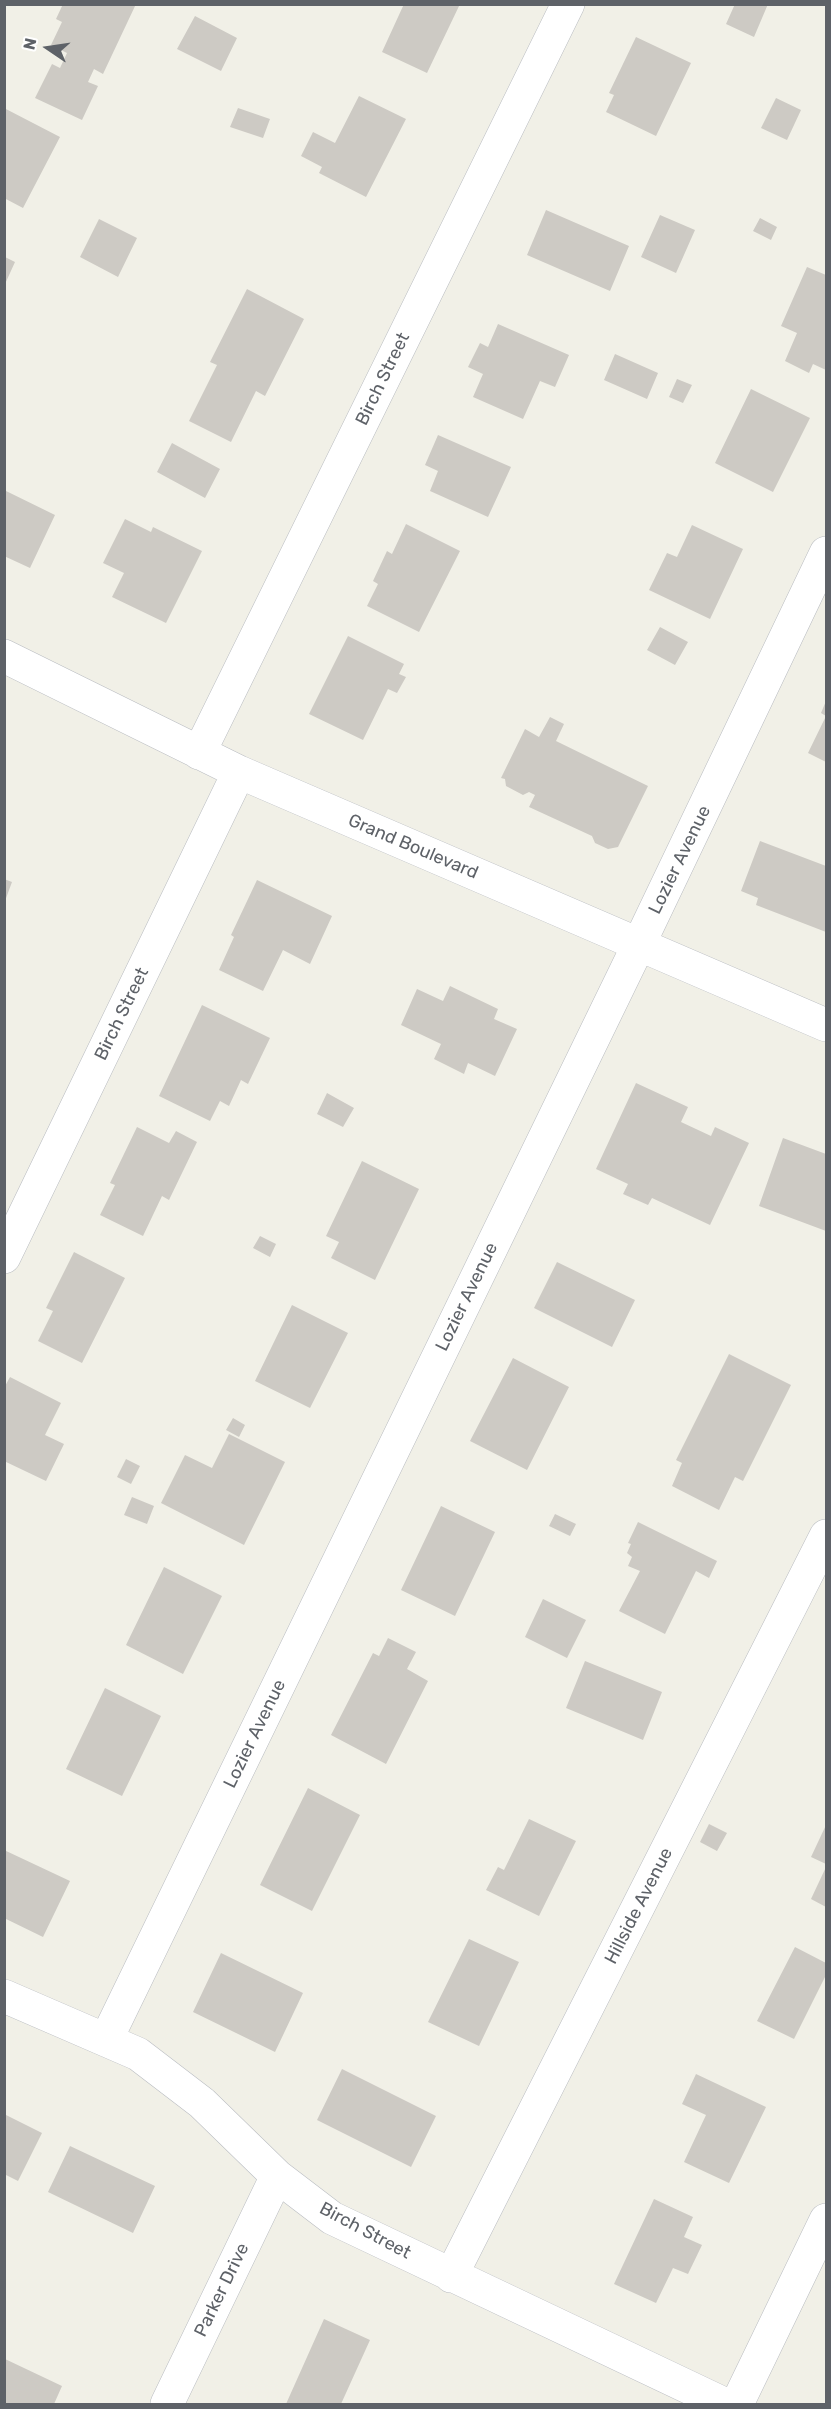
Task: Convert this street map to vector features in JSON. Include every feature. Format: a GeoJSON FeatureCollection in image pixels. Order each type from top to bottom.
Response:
{"type":"FeatureCollection","features":[{"type":"Feature","properties":{"kind":"street","name":"Birch Street"},"geometry":{"type":"LineString","coordinates":[[199,753],[567,4]]}},
{"type":"Feature","properties":{"kind":"street","name":"Lozier Avenue"},"geometry":{"type":"LineString","coordinates":[[106,2040],[639,944],[826,553]]}},
{"type":"Feature","properties":{"kind":"street","name":"Grand Boulevard"},"geometry":{"type":"LineString","coordinates":[[4,656],[239,772],[826,1025]]}},
{"type":"Feature","properties":{"kind":"street","name":"Birch Street"},"geometry":{"type":"LineString","coordinates":[[4,1257],[239,772]]}},
{"type":"Feature","properties":{"kind":"street","name":"Hillside Avenue"},"geometry":{"type":"LineString","coordinates":[[451,2276],[826,1536]]}},
{"type":"Feature","properties":{"kind":"street","name":"Birch Street"},"geometry":{"type":"LineString","coordinates":[[4,1996],[138,2054],[202,2103],[277,2176],[332,2218],[724,2404]]}},
{"type":"Feature","properties":{"kind":"street","name":"Parker Drive"},"geometry":{"type":"LineString","coordinates":[[167,2404],[277,2176]]}},
{"type":"Feature","properties":{"kind":"street"},"geometry":{"type":"LineString","coordinates":[[737,2404],[826,2220]]}},
{"type":"Feature","properties":{"kind":"building"},"geometry":{"type":"Polygon","coordinates":[[[63,4],[136,4],[103,74],[94,69],[88,82],[98,86],[82,120],[35,98],[52,64],[60,68],[67,53],[51,45],[62,22],[56,19],[63,4]]]}},
{"type":"Feature","properties":{"kind":"building"},"geometry":{"type":"Polygon","coordinates":[[[404,4],[460,4],[427,73],[382,52],[404,4]]]}},
{"type":"Feature","properties":{"kind":"building"},"geometry":{"type":"Polygon","coordinates":[[[735,4],[768,4],[754,37],[726,24],[735,4]]]}},
{"type":"Feature","properties":{"kind":"building"},"geometry":{"type":"Polygon","coordinates":[[[195,16],[237,38],[221,71],[177,49],[195,16]]]}},
{"type":"Feature","properties":{"kind":"building"},"geometry":{"type":"Polygon","coordinates":[[[636,37],[691,63],[656,136],[606,112],[614,95],[609,93],[636,37]]]}},
{"type":"Feature","properties":{"kind":"building"},"geometry":{"type":"Polygon","coordinates":[[[359,96],[406,119],[366,197],[319,173],[322,167],[301,156],[313,132],[335,143],[359,96]]]}},
{"type":"Feature","properties":{"kind":"building"},"geometry":{"type":"Polygon","coordinates":[[[776,98],[801,110],[787,140],[761,128],[776,98]]]}},
{"type":"Feature","properties":{"kind":"building"},"geometry":{"type":"Polygon","coordinates":[[[4,108],[60,137],[23,208],[4,198],[4,108]]]}},
{"type":"Feature","properties":{"kind":"building"},"geometry":{"type":"Polygon","coordinates":[[[238,108],[270,119],[263,138],[230,127],[238,108]]]}},
{"type":"Feature","properties":{"kind":"building"},"geometry":{"type":"Polygon","coordinates":[[[546,210],[629,246],[610,291],[527,255],[546,210]]]}},
{"type":"Feature","properties":{"kind":"building"},"geometry":{"type":"Polygon","coordinates":[[[660,215],[695,230],[676,273],[641,257],[660,215]]]}},
{"type":"Feature","properties":{"kind":"building"},"geometry":{"type":"Polygon","coordinates":[[[760,218],[777,227],[771,240],[753,231],[760,218]]]}},
{"type":"Feature","properties":{"kind":"building"},"geometry":{"type":"Polygon","coordinates":[[[99,219],[137,238],[118,277],[80,257],[99,219]]]}},
{"type":"Feature","properties":{"kind":"building"},"geometry":{"type":"Polygon","coordinates":[[[5,257],[15,262],[5,284],[5,257]]]}},
{"type":"Feature","properties":{"kind":"building"},"geometry":{"type":"Polygon","coordinates":[[[807,267],[826,275],[826,370],[813,364],[809,373],[785,361],[797,333],[781,326],[807,267]]]}},
{"type":"Feature","properties":{"kind":"building"},"geometry":{"type":"Polygon","coordinates":[[[247,289],[304,319],[265,396],[256,391],[231,442],[189,421],[217,365],[210,362],[247,289]]]}},
{"type":"Feature","properties":{"kind":"building"},"geometry":{"type":"Polygon","coordinates":[[[498,324],[569,355],[555,387],[540,381],[523,419],[473,397],[483,374],[468,367],[480,343],[488,347],[498,324]]]}},
{"type":"Feature","properties":{"kind":"building"},"geometry":{"type":"Polygon","coordinates":[[[615,354],[658,373],[647,399],[604,380],[615,354]]]}},
{"type":"Feature","properties":{"kind":"building"},"geometry":{"type":"Polygon","coordinates":[[[677,379],[692,385],[683,403],[669,397],[677,379]]]}},
{"type":"Feature","properties":{"kind":"building"},"geometry":{"type":"Polygon","coordinates":[[[751,389],[810,418],[773,492],[715,463],[751,389]]]}},
{"type":"Feature","properties":{"kind":"building"},"geometry":{"type":"Polygon","coordinates":[[[438,435],[511,467],[488,517],[430,491],[438,471],[425,465],[438,435]]]}},
{"type":"Feature","properties":{"kind":"building"},"geometry":{"type":"Polygon","coordinates":[[[172,443],[220,469],[205,498],[157,472],[172,443]]]}},
{"type":"Feature","properties":{"kind":"building"},"geometry":{"type":"Polygon","coordinates":[[[4,490],[55,515],[30,568],[4,556],[4,490]]]}},
{"type":"Feature","properties":{"kind":"building"},"geometry":{"type":"Polygon","coordinates":[[[125,519],[151,532],[153,527],[202,551],[166,623],[112,597],[124,573],[103,563],[125,519]]]}},
{"type":"Feature","properties":{"kind":"building"},"geometry":{"type":"Polygon","coordinates":[[[406,524],[460,551],[419,632],[367,606],[378,584],[373,581],[387,551],[392,554],[406,524]]]}},
{"type":"Feature","properties":{"kind":"building"},"geometry":{"type":"Polygon","coordinates":[[[692,525],[743,549],[710,619],[649,590],[667,553],[677,557],[692,525]]]}},
{"type":"Feature","properties":{"kind":"building"},"geometry":{"type":"Polygon","coordinates":[[[660,627],[688,642],[675,665],[647,650],[660,627]]]}},
{"type":"Feature","properties":{"kind":"building"},"geometry":{"type":"Polygon","coordinates":[[[348,636],[404,664],[399,674],[406,677],[397,693],[388,689],[363,740],[309,714],[348,636]]]}},
{"type":"Feature","properties":{"kind":"building"},"geometry":{"type":"Polygon","coordinates":[[[826,701],[826,716],[821,713],[826,701]]]}},
{"type":"Feature","properties":{"kind":"building"},"geometry":{"type":"Polygon","coordinates":[[[826,716],[826,762],[808,753],[826,716]]]}},
{"type":"Feature","properties":{"kind":"building"},"geometry":{"type":"Polygon","coordinates":[[[550,717],[564,724],[556,741],[648,786],[618,847],[608,849],[595,843],[592,836],[529,807],[535,795],[529,792],[523,795],[506,786],[505,779],[501,778],[525,729],[539,737],[550,717]]]}},
{"type":"Feature","properties":{"kind":"building"},"geometry":{"type":"Polygon","coordinates":[[[760,841],[826,866],[826,932],[756,905],[758,898],[741,891],[760,841]]]}},
{"type":"Feature","properties":{"kind":"building"},"geometry":{"type":"Polygon","coordinates":[[[4,879],[12,882],[5,901],[4,901],[4,879]]]}},
{"type":"Feature","properties":{"kind":"building"},"geometry":{"type":"Polygon","coordinates":[[[257,880],[332,916],[310,964],[283,950],[263,991],[219,970],[234,937],[231,935],[257,880]]]}},
{"type":"Feature","properties":{"kind":"building"},"geometry":{"type":"Polygon","coordinates":[[[450,986],[498,1009],[494,1019],[517,1029],[495,1076],[468,1063],[464,1074],[434,1059],[441,1044],[401,1025],[417,989],[443,1001],[450,986]]]}},
{"type":"Feature","properties":{"kind":"building"},"geometry":{"type":"Polygon","coordinates":[[[202,1005],[270,1038],[248,1084],[241,1080],[229,1106],[220,1101],[210,1121],[159,1096],[202,1005]]]}},
{"type":"Feature","properties":{"kind":"building"},"geometry":{"type":"Polygon","coordinates":[[[636,1083],[688,1107],[681,1122],[711,1136],[715,1127],[749,1143],[710,1225],[652,1198],[648,1205],[623,1194],[628,1184],[596,1169],[636,1083]]]}},
{"type":"Feature","properties":{"kind":"building"},"geometry":{"type":"Polygon","coordinates":[[[327,1093],[354,1108],[343,1127],[317,1114],[327,1093]]]}},
{"type":"Feature","properties":{"kind":"building"},"geometry":{"type":"Polygon","coordinates":[[[137,1127],[169,1143],[176,1131],[197,1142],[169,1200],[162,1196],[143,1236],[100,1215],[115,1185],[110,1183],[137,1127]]]}},
{"type":"Feature","properties":{"kind":"building"},"geometry":{"type":"Polygon","coordinates":[[[783,1138],[826,1154],[826,1231],[759,1206],[783,1138]]]}},
{"type":"Feature","properties":{"kind":"building"},"geometry":{"type":"Polygon","coordinates":[[[362,1161],[419,1189],[375,1280],[331,1258],[339,1242],[326,1236],[362,1161]]]}},
{"type":"Feature","properties":{"kind":"building"},"geometry":{"type":"Polygon","coordinates":[[[260,1236],[276,1244],[270,1257],[253,1248],[260,1236]]]}},
{"type":"Feature","properties":{"kind":"building"},"geometry":{"type":"Polygon","coordinates":[[[74,1252],[125,1278],[82,1363],[38,1341],[53,1311],[46,1308],[74,1252]]]}},
{"type":"Feature","properties":{"kind":"building"},"geometry":{"type":"Polygon","coordinates":[[[557,1262],[635,1300],[612,1347],[534,1308],[557,1262]]]}},
{"type":"Feature","properties":{"kind":"building"},"geometry":{"type":"Polygon","coordinates":[[[292,1305],[348,1333],[310,1408],[255,1381],[292,1305]]]}},
{"type":"Feature","properties":{"kind":"building"},"geometry":{"type":"Polygon","coordinates":[[[729,1354],[791,1385],[743,1481],[735,1477],[719,1510],[672,1486],[682,1463],[676,1460],[729,1354]]]}},
{"type":"Feature","properties":{"kind":"building"},"geometry":{"type":"Polygon","coordinates":[[[513,1358],[569,1387],[527,1470],[470,1441],[513,1358]]]}},
{"type":"Feature","properties":{"kind":"building"},"geometry":{"type":"Polygon","coordinates":[[[10,1377],[61,1403],[45,1435],[64,1444],[46,1481],[4,1461],[4,1388],[10,1377]]]}},
{"type":"Feature","properties":{"kind":"building"},"geometry":{"type":"Polygon","coordinates":[[[233,1418],[245,1425],[239,1437],[226,1430],[233,1418]]]}},
{"type":"Feature","properties":{"kind":"building"},"geometry":{"type":"Polygon","coordinates":[[[229,1434],[285,1462],[244,1545],[161,1503],[185,1455],[212,1468],[229,1434]]]}},
{"type":"Feature","properties":{"kind":"building"},"geometry":{"type":"Polygon","coordinates":[[[126,1459],[140,1466],[131,1484],[117,1477],[126,1459]]]}},
{"type":"Feature","properties":{"kind":"building"},"geometry":{"type":"Polygon","coordinates":[[[132,1497],[154,1506],[147,1524],[124,1515],[132,1497]]]}},
{"type":"Feature","properties":{"kind":"building"},"geometry":{"type":"Polygon","coordinates":[[[441,1506],[495,1532],[455,1616],[401,1590],[441,1506]]]}},
{"type":"Feature","properties":{"kind":"building"},"geometry":{"type":"Polygon","coordinates":[[[555,1514],[576,1524],[570,1536],[549,1526],[555,1514]]]}},
{"type":"Feature","properties":{"kind":"building"},"geometry":{"type":"Polygon","coordinates":[[[638,1522],[717,1561],[709,1578],[696,1571],[665,1634],[619,1611],[640,1571],[628,1566],[632,1557],[627,1553],[631,1544],[628,1543],[638,1522]]]}},
{"type":"Feature","properties":{"kind":"building"},"geometry":{"type":"Polygon","coordinates":[[[164,1567],[222,1596],[183,1674],[126,1645],[164,1567]]]}},
{"type":"Feature","properties":{"kind":"building"},"geometry":{"type":"Polygon","coordinates":[[[543,1599],[586,1620],[567,1658],[525,1637],[543,1599]]]}},
{"type":"Feature","properties":{"kind":"building"},"geometry":{"type":"Polygon","coordinates":[[[388,1638],[416,1652],[407,1669],[428,1681],[386,1764],[331,1735],[373,1653],[379,1656],[388,1638]]]}},
{"type":"Feature","properties":{"kind":"building"},"geometry":{"type":"Polygon","coordinates":[[[585,1661],[662,1692],[643,1740],[566,1708],[585,1661]]]}},
{"type":"Feature","properties":{"kind":"building"},"geometry":{"type":"Polygon","coordinates":[[[105,1688],[161,1716],[122,1796],[66,1769],[105,1688]]]}},
{"type":"Feature","properties":{"kind":"building"},"geometry":{"type":"Polygon","coordinates":[[[308,1788],[360,1815],[312,1911],[260,1885],[308,1788]]]}},
{"type":"Feature","properties":{"kind":"building"},"geometry":{"type":"Polygon","coordinates":[[[529,1819],[576,1841],[539,1916],[486,1890],[498,1867],[504,1870],[529,1819]]]}},
{"type":"Feature","properties":{"kind":"building"},"geometry":{"type":"Polygon","coordinates":[[[709,1824],[727,1833],[717,1851],[700,1842],[709,1824]]]}},
{"type":"Feature","properties":{"kind":"building"},"geometry":{"type":"Polygon","coordinates":[[[826,1825],[826,1864],[811,1857],[826,1825]]]}},
{"type":"Feature","properties":{"kind":"building"},"geometry":{"type":"Polygon","coordinates":[[[4,1850],[70,1881],[43,1937],[4,1918],[4,1850]]]}},
{"type":"Feature","properties":{"kind":"building"},"geometry":{"type":"Polygon","coordinates":[[[826,1867],[826,1907],[811,1899],[826,1867]]]}},
{"type":"Feature","properties":{"kind":"building"},"geometry":{"type":"Polygon","coordinates":[[[469,1939],[519,1962],[479,2046],[428,2022],[469,1939]]]}},
{"type":"Feature","properties":{"kind":"building"},"geometry":{"type":"Polygon","coordinates":[[[795,1947],[826,1963],[826,1975],[794,2039],[757,2021],[795,1947]]]}},
{"type":"Feature","properties":{"kind":"building"},"geometry":{"type":"Polygon","coordinates":[[[221,1953],[303,1993],[275,2052],[193,2012],[221,1953]]]}},
{"type":"Feature","properties":{"kind":"building"},"geometry":{"type":"Polygon","coordinates":[[[342,2069],[436,2116],[411,2167],[317,2120],[342,2069]]]}},
{"type":"Feature","properties":{"kind":"building"},"geometry":{"type":"Polygon","coordinates":[[[696,2074],[766,2107],[729,2183],[684,2162],[706,2115],[682,2104],[696,2074]]]}},
{"type":"Feature","properties":{"kind":"building"},"geometry":{"type":"Polygon","coordinates":[[[4,2114],[42,2133],[18,2181],[4,2174],[4,2114]]]}},
{"type":"Feature","properties":{"kind":"building"},"geometry":{"type":"Polygon","coordinates":[[[70,2146],[155,2186],[133,2233],[48,2192],[70,2146]]]}},
{"type":"Feature","properties":{"kind":"building"},"geometry":{"type":"Polygon","coordinates":[[[654,2199],[693,2217],[684,2237],[702,2245],[688,2274],[673,2268],[656,2303],[614,2284],[654,2199]]]}},
{"type":"Feature","properties":{"kind":"building"},"geometry":{"type":"Polygon","coordinates":[[[324,2319],[370,2340],[341,2404],[286,2404],[324,2319]]]}},
{"type":"Feature","properties":{"kind":"building"},"geometry":{"type":"Polygon","coordinates":[[[5,2359],[62,2386],[54,2404],[5,2404],[5,2359]]]}}]}
